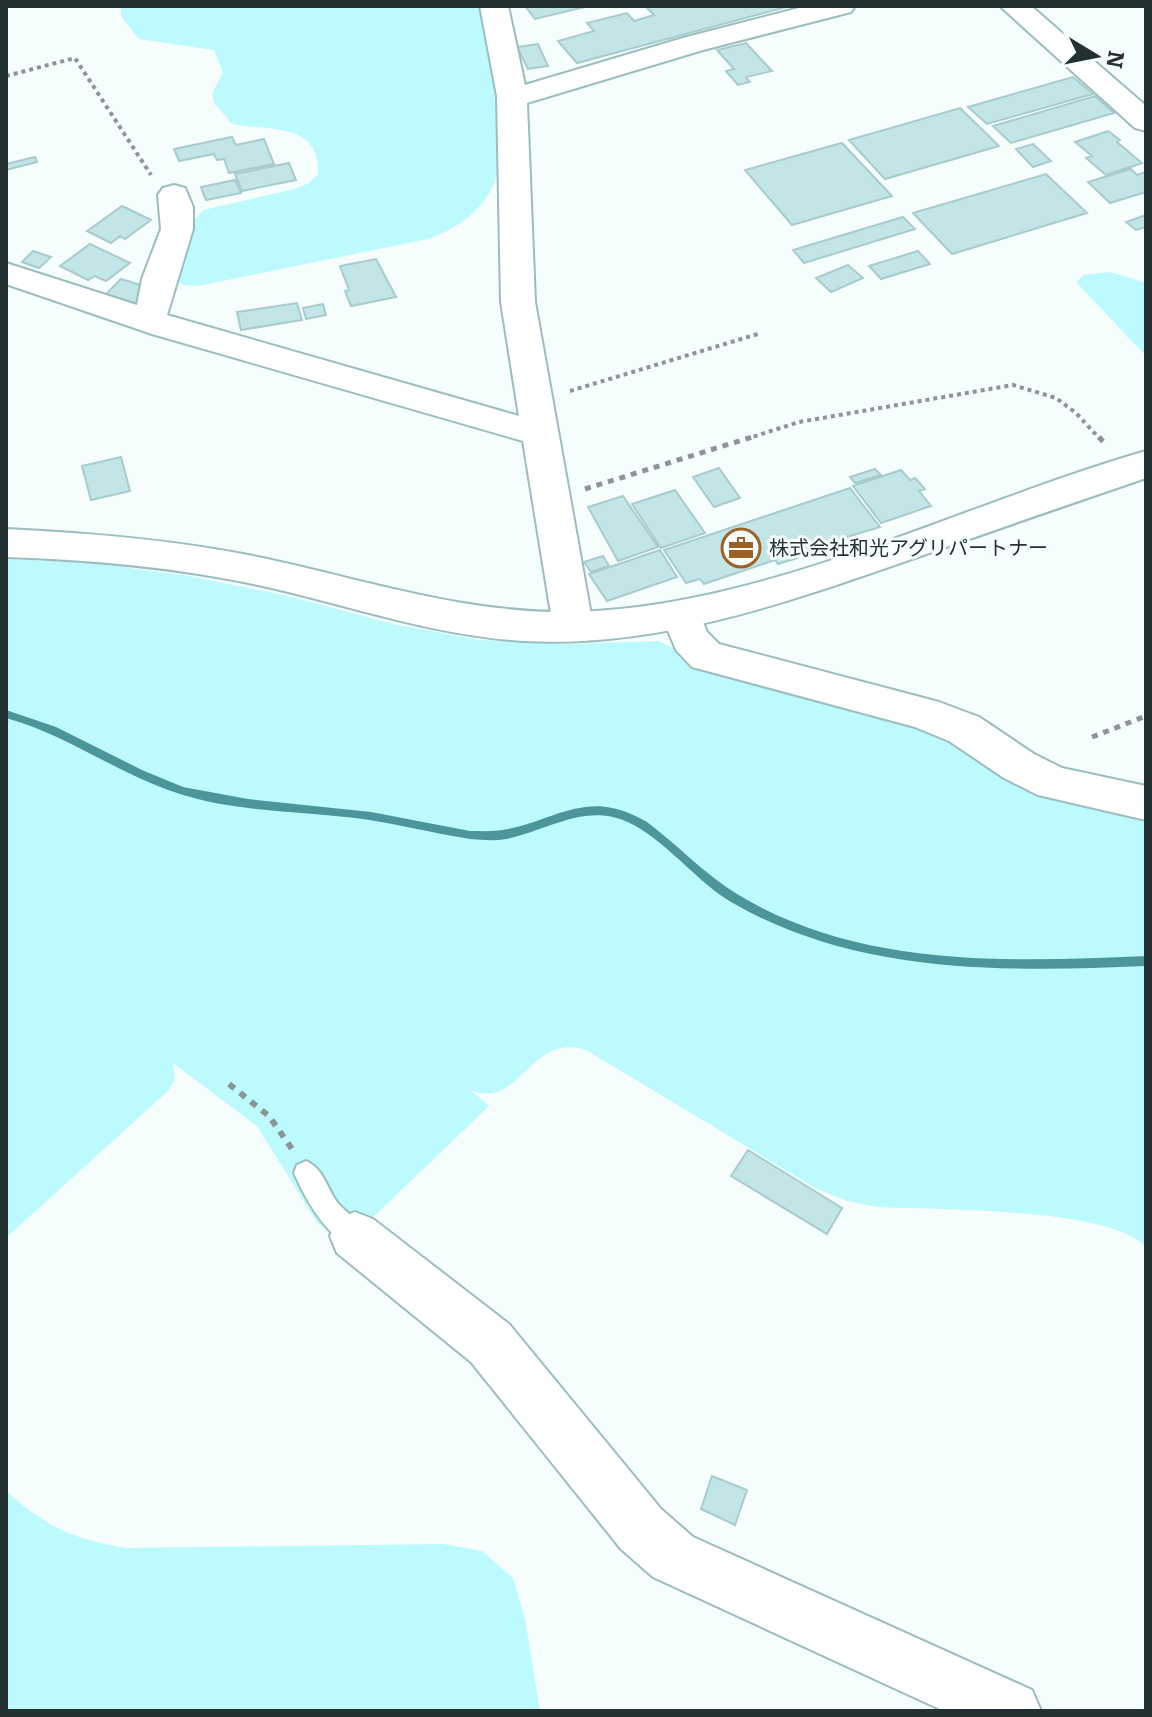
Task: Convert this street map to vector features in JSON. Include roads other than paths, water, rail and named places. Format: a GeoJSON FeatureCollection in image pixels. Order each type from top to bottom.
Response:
{"type":"FeatureCollection","features":[{"type":"Feature","properties":{"kind":"street"},"geometry":{"type":"LineString","coordinates":[[494,6],[512,96],[516,282],[573,626]]}},
{"type":"Feature","properties":{"kind":"street"},"geometry":{"type":"LineString","coordinates":[[512,96],[529,94],[693,44],[841,6]]}},
{"type":"Feature","properties":{"kind":"street"},"geometry":{"type":"LineString","coordinates":[[1014,6],[1146,122]]}},
{"type":"Feature","properties":{"kind":"street"},"geometry":{"type":"LineString","coordinates":[[146,320],[154,311],[159,278],[173,250],[179,209],[174,195]]}},
{"type":"Feature","properties":{"kind":"street"},"geometry":{"type":"LineString","coordinates":[[6,273],[146,320],[517,429],[537,413]]}},
{"type":"Feature","properties":{"kind":"street"},"geometry":{"type":"LineString","coordinates":[[6,543],[98,547],[197,559],[442,616],[527,626],[573,626],[682,616],[777,591],[1138,467]]}},
{"type":"Feature","properties":{"kind":"street"},"geometry":{"type":"LineString","coordinates":[[682,616],[690,639],[706,656],[924,713],[964,729],[1019,766],[1053,783],[1146,803]]}},
{"type":"Feature","properties":{"kind":"street"},"geometry":{"type":"LineString","coordinates":[[355,1236],[483,1336],[641,1529],[673,1557],[1011,1711]]}},
{"type":"Feature","properties":{"kind":"lane"},"geometry":{"type":"LineString","coordinates":[[306,1173],[329,1211],[355,1236]]}},
{"type":"Feature","properties":{"kind":"waterway"},"geometry":{"type":"LineString","coordinates":[[6,714],[52,729],[160,783],[226,800],[357,814],[489,836],[507,834],[576,813],[611,812],[627,817],[659,837],[734,898],[781,922],[831,940],[882,952],[987,964],[1146,961]]}},
{"type":"Feature","properties":{"kind":"place","name":"株式会社和光アグリパートナー"},"geometry":{"type":"Point","coordinates":[741,548]}}]}
